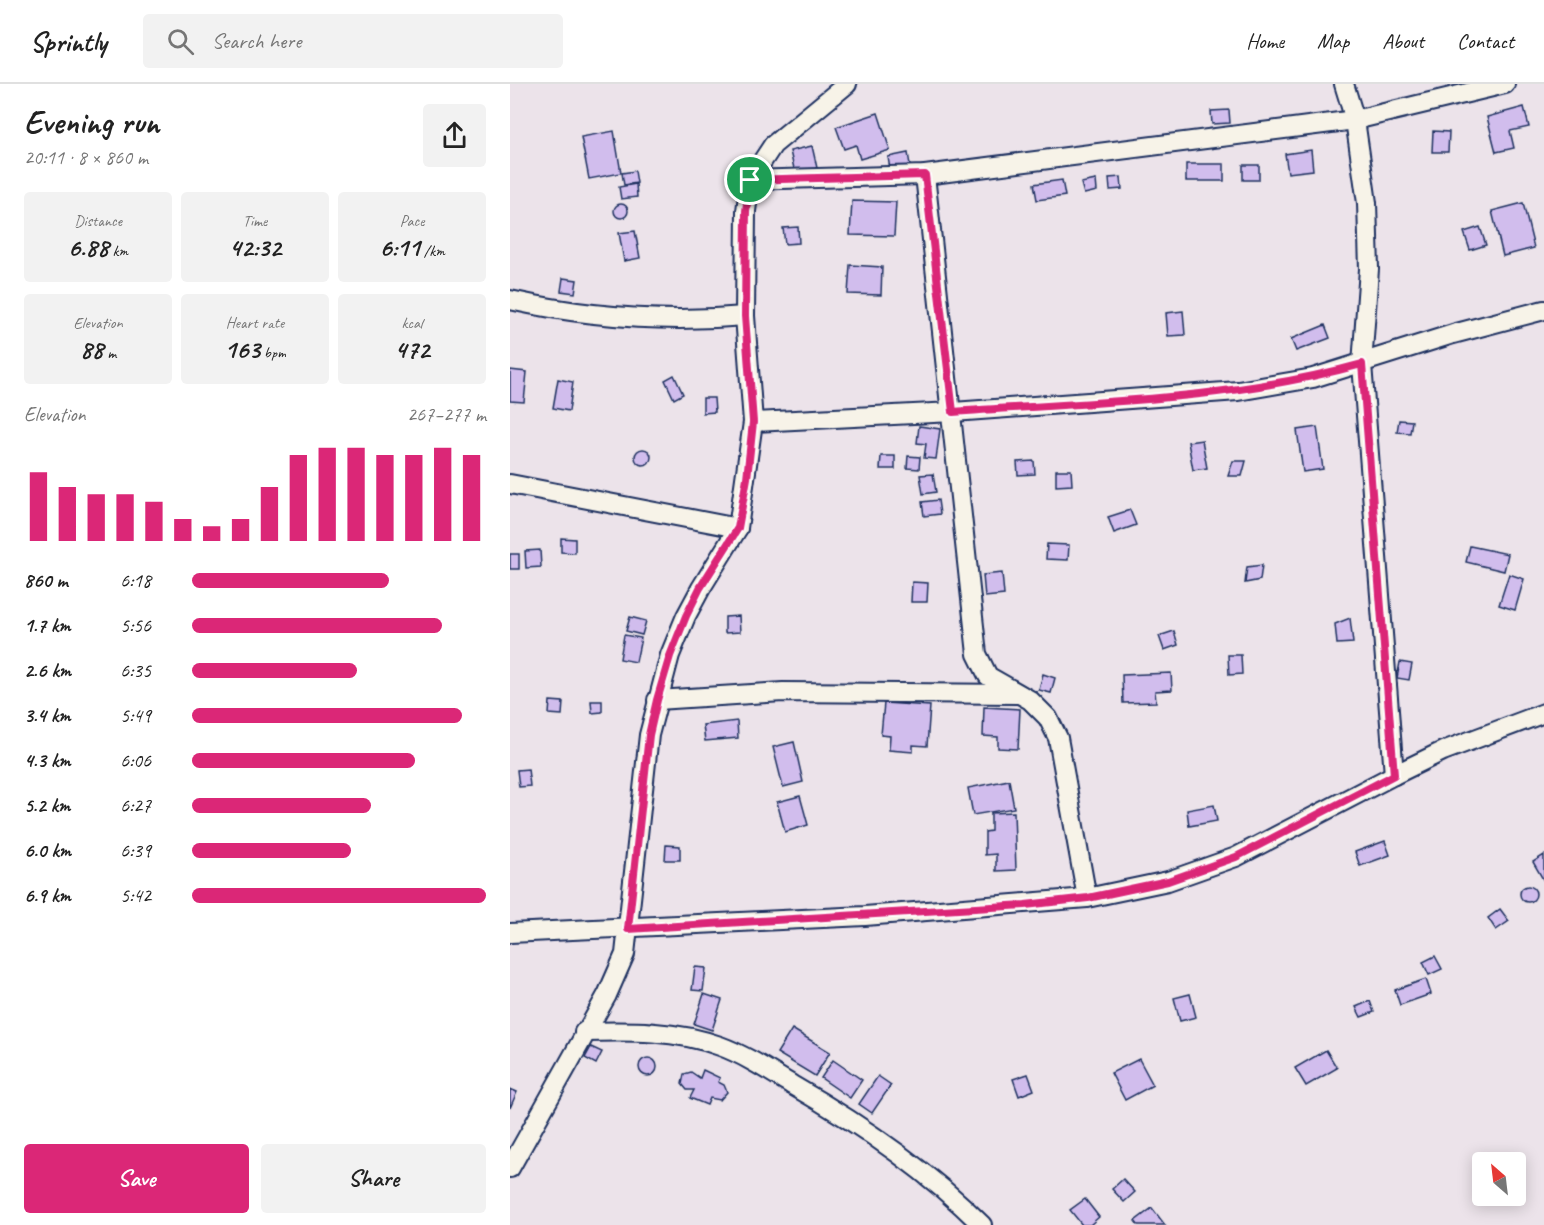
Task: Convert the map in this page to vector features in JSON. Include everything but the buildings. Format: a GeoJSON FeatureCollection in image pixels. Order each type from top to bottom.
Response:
{"type":"FeatureCollection","features":[{"type":"Feature","properties":{"kind":"street"},"geometry":{"type":"LineString","coordinates":[[510,1168],[584,1032],[607,995],[625,954],[649,735],[657,700],[670,656],[686,616],[700,588],[738,528],[753,422],[745,316],[746,211],[750,180],[773,145],[847,84]]}},
{"type":"Feature","properties":{"kind":"street"},"geometry":{"type":"LineString","coordinates":[[1344,84],[1355,120],[1367,202],[1368,319],[1362,364],[1394,775]]}},
{"type":"Feature","properties":{"kind":"street"},"geometry":{"type":"LineString","coordinates":[[750,180],[925,175],[1355,120],[1505,84]]}},
{"type":"Feature","properties":{"kind":"street"},"geometry":{"type":"LineString","coordinates":[[925,175],[953,412],[977,654],[988,676],[1030,700],[1048,718],[1058,738],[1088,898]]}},
{"type":"Feature","properties":{"kind":"street"},"geometry":{"type":"LineString","coordinates":[[510,300],[546,308],[648,319],[703,320],[745,316]]}},
{"type":"Feature","properties":{"kind":"street"},"geometry":{"type":"LineString","coordinates":[[753,422],[953,412],[1238,391],[1313,378],[1453,333],[1544,310]]}},
{"type":"Feature","properties":{"kind":"street"},"geometry":{"type":"LineString","coordinates":[[510,484],[738,528]]}},
{"type":"Feature","properties":{"kind":"street"},"geometry":{"type":"LineString","coordinates":[[657,700],[783,692],[1019,694]]}},
{"type":"Feature","properties":{"kind":"street"},"geometry":{"type":"LineString","coordinates":[[510,933],[628,929],[1025,905],[1088,898],[1168,881],[1236,857],[1443,751],[1544,713]]}},
{"type":"Feature","properties":{"kind":"street"},"geometry":{"type":"LineString","coordinates":[[584,1032],[651,1031],[719,1045],[740,1055],[835,1110],[952,1195],[982,1225]]}},
{"type":"Feature","properties":{"kind":"route"},"geometry":{"type":"LineString","coordinates":[[925,175],[953,412],[1238,391],[1313,378],[1362,364],[1394,775],[1236,857],[1168,881],[1088,898],[1025,905],[865,916],[628,929],[649,735],[657,700],[670,656],[686,616],[700,588],[738,528],[747,478],[753,422],[745,316],[746,211],[750,180],[925,175]]}}]}
